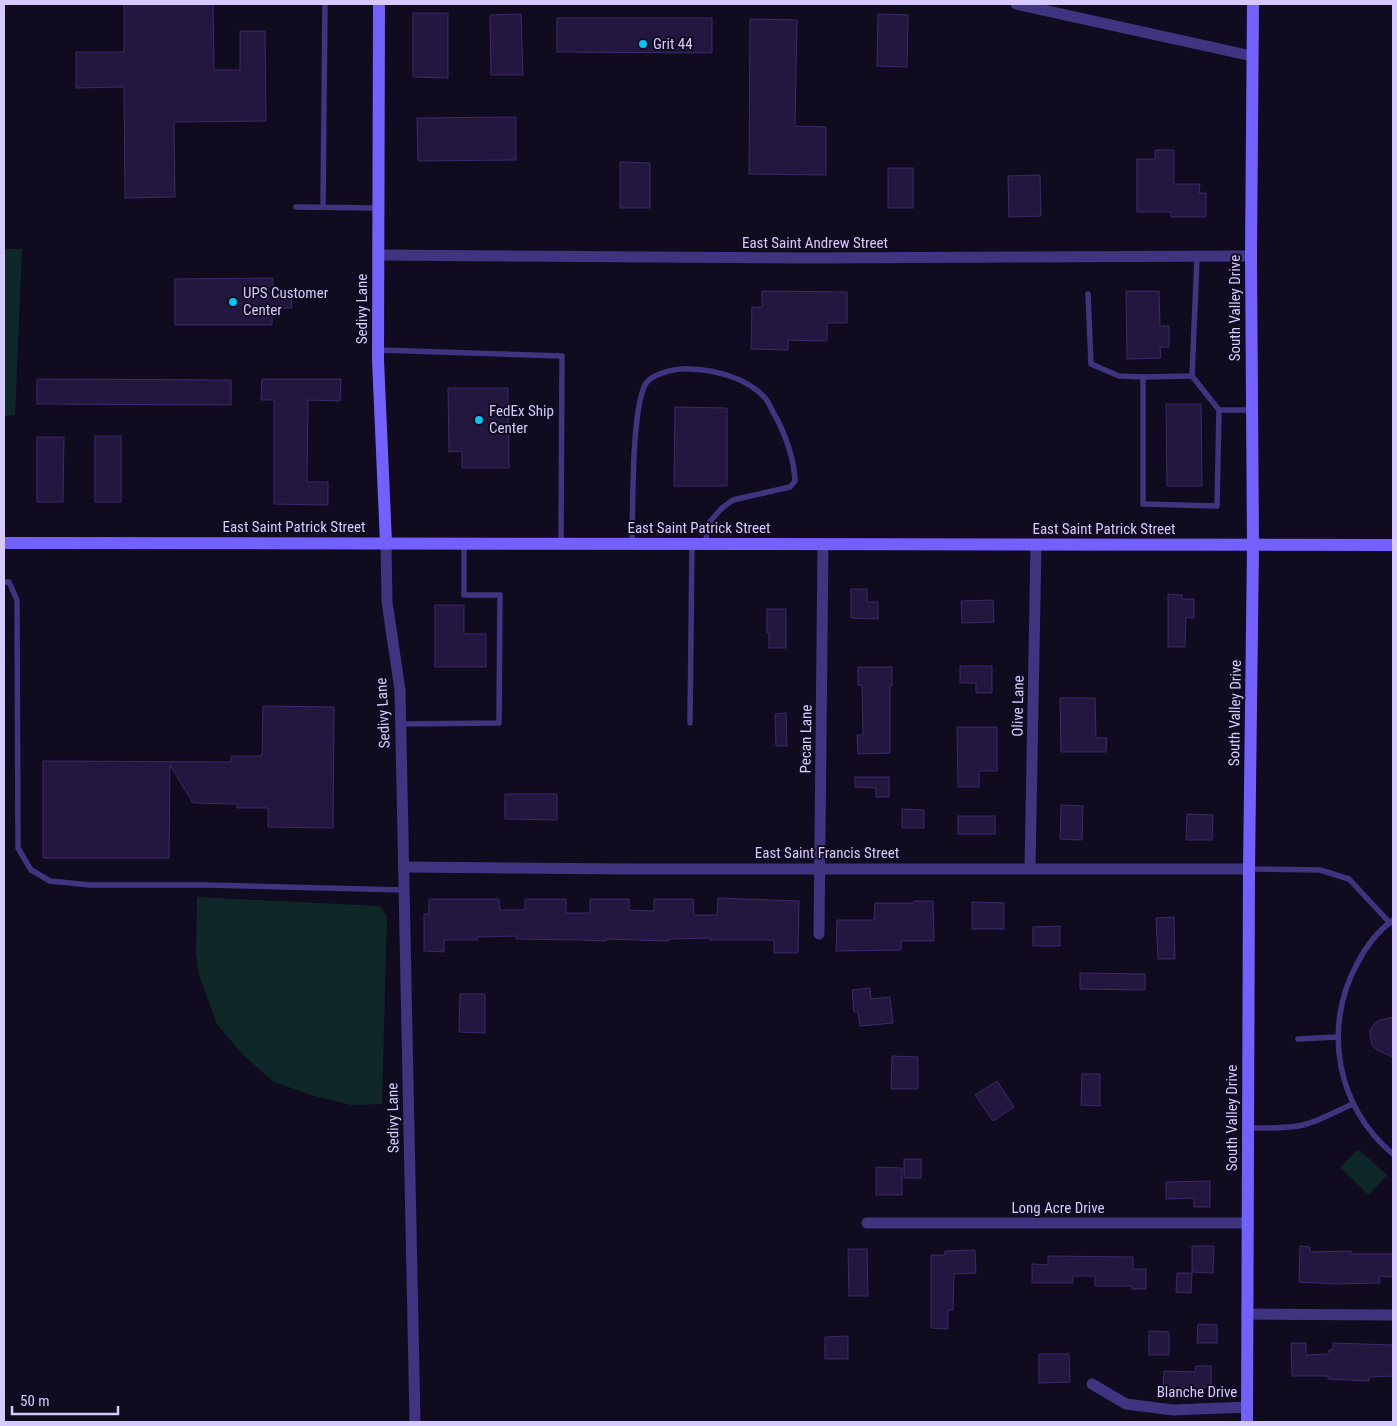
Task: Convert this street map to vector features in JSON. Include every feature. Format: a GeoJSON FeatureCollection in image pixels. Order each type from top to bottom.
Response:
{"type":"FeatureCollection","features":[{"type":"Feature","properties":{"kind":"street","name":"Sedivy Lane"},"geometry":{"type":"LineString","coordinates":[[380,4],[378,350],[387,602],[400,690],[415,1422]]}},
{"type":"Feature","properties":{"kind":"street"},"geometry":{"type":"LineString","coordinates":[[1016,4],[1252,56]]}},
{"type":"Feature","properties":{"kind":"street","name":"South Valley Drive"},"geometry":{"type":"LineString","coordinates":[[1247,1422],[1249,869],[1253,546],[1251,256],[1254,4]]}},
{"type":"Feature","properties":{"kind":"street","name":"East Saint Andrew Street"},"geometry":{"type":"LineString","coordinates":[[378,255],[804,258],[1197,258],[1251,256]]}},
{"type":"Feature","properties":{"kind":"street","name":"East Saint Patrick Street"},"geometry":{"type":"LineString","coordinates":[[4,543],[1393,545]]}},
{"type":"Feature","properties":{"kind":"street","name":"Pecan Lane"},"geometry":{"type":"LineString","coordinates":[[819,934],[823,545]]}},
{"type":"Feature","properties":{"kind":"street","name":"Olive Lane"},"geometry":{"type":"LineString","coordinates":[[1030,868],[1036,545]]}},
{"type":"Feature","properties":{"kind":"street","name":"East Saint Francis Street"},"geometry":{"type":"LineString","coordinates":[[404,866],[1249,869]]}},
{"type":"Feature","properties":{"kind":"street","name":"Long Acre Drive"},"geometry":{"type":"LineString","coordinates":[[867,1223],[1248,1223]]}},
{"type":"Feature","properties":{"kind":"street"},"geometry":{"type":"LineString","coordinates":[[1247,1314],[1393,1315]]}},
{"type":"Feature","properties":{"kind":"street","name":"Blanche Drive"},"geometry":{"type":"LineString","coordinates":[[1092,1384],[1126,1404],[1173,1410],[1246,1407]]}},
{"type":"Feature","properties":{"kind":"lane"},"geometry":{"type":"LineString","coordinates":[[323,207],[325,4]]}},
{"type":"Feature","properties":{"kind":"lane"},"geometry":{"type":"LineString","coordinates":[[296,207],[379,208]]}},
{"type":"Feature","properties":{"kind":"lane"},"geometry":{"type":"LineString","coordinates":[[1143,377],[1143,504],[1217,506],[1219,410],[1192,376],[1197,258]]}},
{"type":"Feature","properties":{"kind":"lane"},"geometry":{"type":"LineString","coordinates":[[1088,294],[1091,364],[1119,376],[1192,376]]}},
{"type":"Feature","properties":{"kind":"lane"},"geometry":{"type":"LineString","coordinates":[[378,350],[562,356],[561,544]]}},
{"type":"Feature","properties":{"kind":"lane"},"geometry":{"type":"LineString","coordinates":[[632,544],[637,415],[641,393],[648,381],[660,374],[682,369],[703,370],[729,376],[752,387],[766,400],[784,432],[795,472],[795,481],[790,487],[732,500],[722,508],[707,525],[706,544]]}},
{"type":"Feature","properties":{"kind":"lane"},"geometry":{"type":"LineString","coordinates":[[1219,410],[1252,410]]}},
{"type":"Feature","properties":{"kind":"lane"},"geometry":{"type":"LineString","coordinates":[[401,724],[500,724],[500,595],[464,595],[464,544]]}},
{"type":"Feature","properties":{"kind":"lane"},"geometry":{"type":"LineString","coordinates":[[690,723],[692,544]]}},
{"type":"Feature","properties":{"kind":"lane"},"geometry":{"type":"LineString","coordinates":[[4,582],[9,582],[17,600],[18,848],[31,870],[50,881],[90,885],[209,885],[405,890]]}},
{"type":"Feature","properties":{"kind":"lane"},"geometry":{"type":"LineString","coordinates":[[1249,869],[1320,870],[1349,878],[1391,921],[1366,949],[1351,974],[1343,994],[1337,1037],[1339,1061],[1345,1085],[1353,1104],[1371,1132],[1393,1154]]}},
{"type":"Feature","properties":{"kind":"lane"},"geometry":{"type":"LineString","coordinates":[[1298,1039],[1337,1037]]}},
{"type":"Feature","properties":{"kind":"lane"},"geometry":{"type":"LineString","coordinates":[[1248,1128],[1280,1128],[1302,1125],[1353,1104]]}},
{"type":"Feature","properties":{"kind":"green space"},"geometry":{"type":"Polygon","coordinates":[[[4,249],[22,249],[15,415],[5,416],[4,460],[4,249]]]}},
{"type":"Feature","properties":{"kind":"green space"},"geometry":{"type":"Polygon","coordinates":[[[197,897],[380,906],[387,917],[382,1104],[351,1105],[314,1096],[274,1082],[244,1056],[217,1024],[199,975],[196,954],[197,897]]]}},
{"type":"Feature","properties":{"kind":"green space"},"geometry":{"type":"Polygon","coordinates":[[[1358,1149],[1387,1175],[1369,1195],[1340,1168],[1358,1149]]]}},
{"type":"Feature","properties":{"kind":"building"},"geometry":{"type":"Polygon","coordinates":[[[124,4],[213,4],[214,70],[240,70],[240,31],[265,31],[266,121],[174,122],[175,197],[125,198],[124,87],[76,88],[76,52],[124,52],[124,4]]]}},
{"type":"Feature","properties":{"kind":"building"},"geometry":{"type":"Polygon","coordinates":[[[413,13],[448,13],[448,78],[413,77],[413,13]]]}},
{"type":"Feature","properties":{"kind":"building"},"geometry":{"type":"Polygon","coordinates":[[[521,14],[523,75],[491,75],[490,15],[521,14]]]}},
{"type":"Feature","properties":{"kind":"building"},"geometry":{"type":"Polygon","coordinates":[[[878,14],[908,15],[907,67],[877,66],[878,14]]]}},
{"type":"Feature","properties":{"kind":"building"},"geometry":{"type":"Polygon","coordinates":[[[557,18],[712,18],[712,53],[557,52],[557,18]]]}},
{"type":"Feature","properties":{"kind":"building"},"geometry":{"type":"Polygon","coordinates":[[[750,19],[797,20],[795,126],[826,127],[826,175],[749,174],[750,19]]]}},
{"type":"Feature","properties":{"kind":"building"},"geometry":{"type":"Polygon","coordinates":[[[516,117],[516,160],[418,161],[417,118],[516,117]]]}},
{"type":"Feature","properties":{"kind":"building"},"geometry":{"type":"Polygon","coordinates":[[[1155,150],[1174,150],[1174,184],[1200,184],[1199,193],[1206,193],[1206,217],[1171,217],[1171,212],[1137,212],[1137,159],[1155,159],[1155,150]]]}},
{"type":"Feature","properties":{"kind":"building"},"geometry":{"type":"Polygon","coordinates":[[[620,162],[650,163],[650,208],[620,208],[620,162]]]}},
{"type":"Feature","properties":{"kind":"building"},"geometry":{"type":"Polygon","coordinates":[[[888,168],[913,168],[913,208],[888,208],[888,168]]]}},
{"type":"Feature","properties":{"kind":"building"},"geometry":{"type":"Polygon","coordinates":[[[1040,175],[1041,216],[1009,217],[1008,176],[1040,175]]]}},
{"type":"Feature","properties":{"kind":"building","name":"UPS Customer Center"},"geometry":{"type":"Polygon","coordinates":[[[273,278],[273,295],[291,295],[292,308],[272,308],[272,325],[175,325],[175,279],[273,278]]]}},
{"type":"Feature","properties":{"kind":"building"},"geometry":{"type":"Polygon","coordinates":[[[762,291],[847,292],[847,323],[827,323],[827,341],[788,340],[788,350],[751,349],[752,307],[762,307],[762,291]]]}},
{"type":"Feature","properties":{"kind":"building"},"geometry":{"type":"Polygon","coordinates":[[[1126,291],[1159,291],[1160,326],[1169,326],[1169,347],[1160,347],[1161,358],[1127,359],[1126,291]]]}},
{"type":"Feature","properties":{"kind":"building"},"geometry":{"type":"Polygon","coordinates":[[[37,379],[231,380],[231,405],[37,404],[37,379]]]}},
{"type":"Feature","properties":{"kind":"building"},"geometry":{"type":"Polygon","coordinates":[[[262,379],[341,379],[340,401],[308,400],[307,482],[328,482],[328,505],[274,504],[274,400],[261,400],[262,379]]]}},
{"type":"Feature","properties":{"kind":"building","name":"FedEx Ship Center"},"geometry":{"type":"Polygon","coordinates":[[[448,388],[508,388],[509,468],[462,468],[462,451],[449,452],[448,388]]]}},
{"type":"Feature","properties":{"kind":"building"},"geometry":{"type":"Polygon","coordinates":[[[1166,404],[1201,404],[1202,486],[1167,486],[1166,404]]]}},
{"type":"Feature","properties":{"kind":"building"},"geometry":{"type":"Polygon","coordinates":[[[675,407],[727,408],[727,486],[674,486],[675,407]]]}},
{"type":"Feature","properties":{"kind":"building"},"geometry":{"type":"Polygon","coordinates":[[[95,436],[121,436],[121,502],[95,502],[95,436]]]}},
{"type":"Feature","properties":{"kind":"building"},"geometry":{"type":"Polygon","coordinates":[[[37,437],[64,437],[63,502],[37,502],[37,437]]]}},
{"type":"Feature","properties":{"kind":"building"},"geometry":{"type":"Polygon","coordinates":[[[851,589],[867,589],[867,602],[878,602],[878,619],[851,618],[851,589]]]}},
{"type":"Feature","properties":{"kind":"building"},"geometry":{"type":"Polygon","coordinates":[[[1168,594],[1182,595],[1182,599],[1194,599],[1194,618],[1186,617],[1185,647],[1168,647],[1168,594]]]}},
{"type":"Feature","properties":{"kind":"building"},"geometry":{"type":"Polygon","coordinates":[[[993,600],[994,622],[962,623],[961,601],[993,600]]]}},
{"type":"Feature","properties":{"kind":"building"},"geometry":{"type":"Polygon","coordinates":[[[435,605],[464,605],[464,634],[486,634],[486,667],[435,667],[435,605]]]}},
{"type":"Feature","properties":{"kind":"building"},"geometry":{"type":"Polygon","coordinates":[[[767,609],[786,609],[786,648],[769,648],[767,609]]]}},
{"type":"Feature","properties":{"kind":"building"},"geometry":{"type":"Polygon","coordinates":[[[960,666],[992,666],[992,693],[976,693],[976,683],[960,683],[960,666]]]}},
{"type":"Feature","properties":{"kind":"building"},"geometry":{"type":"Polygon","coordinates":[[[858,667],[892,667],[892,686],[890,686],[890,753],[858,754],[857,735],[863,735],[862,685],[858,685],[858,667]]]}},
{"type":"Feature","properties":{"kind":"building"},"geometry":{"type":"Polygon","coordinates":[[[1060,698],[1095,698],[1096,738],[1107,738],[1106,752],[1061,752],[1060,698]]]}},
{"type":"Feature","properties":{"kind":"building"},"geometry":{"type":"Polygon","coordinates":[[[263,706],[334,707],[333,828],[268,827],[268,808],[237,808],[237,804],[193,803],[170,765],[169,858],[43,858],[43,761],[231,762],[231,756],[262,756],[263,706]]]}},
{"type":"Feature","properties":{"kind":"building"},"geometry":{"type":"Polygon","coordinates":[[[786,713],[787,746],[776,746],[775,714],[786,713]]]}},
{"type":"Feature","properties":{"kind":"building"},"geometry":{"type":"Polygon","coordinates":[[[957,727],[997,727],[997,771],[979,771],[979,787],[958,787],[957,727]]]}},
{"type":"Feature","properties":{"kind":"building"},"geometry":{"type":"Polygon","coordinates":[[[855,777],[889,777],[889,797],[876,797],[876,788],[855,787],[855,777]]]}},
{"type":"Feature","properties":{"kind":"building"},"geometry":{"type":"Polygon","coordinates":[[[505,794],[557,794],[557,820],[505,819],[505,794]]]}},
{"type":"Feature","properties":{"kind":"building"},"geometry":{"type":"Polygon","coordinates":[[[1061,805],[1083,806],[1082,840],[1060,839],[1061,805]]]}},
{"type":"Feature","properties":{"kind":"building"},"geometry":{"type":"Polygon","coordinates":[[[902,809],[924,810],[924,828],[902,828],[902,809]]]}},
{"type":"Feature","properties":{"kind":"building"},"geometry":{"type":"Polygon","coordinates":[[[1187,814],[1213,815],[1212,840],[1186,840],[1187,814]]]}},
{"type":"Feature","properties":{"kind":"building"},"geometry":{"type":"Polygon","coordinates":[[[958,816],[995,816],[995,834],[958,834],[958,816]]]}},
{"type":"Feature","properties":{"kind":"building"},"geometry":{"type":"Polygon","coordinates":[[[718,898],[799,901],[798,953],[774,953],[774,940],[710,940],[710,938],[669,939],[669,941],[606,939],[606,941],[516,939],[516,936],[477,937],[477,940],[444,940],[444,952],[424,951],[424,914],[429,914],[429,899],[499,899],[500,910],[525,910],[525,899],[566,899],[566,913],[590,913],[590,899],[629,899],[629,910],[654,911],[654,899],[693,899],[694,915],[717,915],[718,898]]]}},
{"type":"Feature","properties":{"kind":"building"},"geometry":{"type":"Polygon","coordinates":[[[914,901],[933,901],[934,941],[901,941],[901,950],[836,951],[837,920],[874,920],[875,903],[914,903],[914,901]]]}},
{"type":"Feature","properties":{"kind":"building"},"geometry":{"type":"Polygon","coordinates":[[[972,902],[1004,903],[1004,929],[972,929],[972,902]]]}},
{"type":"Feature","properties":{"kind":"building"},"geometry":{"type":"Polygon","coordinates":[[[1174,917],[1175,959],[1158,959],[1156,918],[1174,917]]]}},
{"type":"Feature","properties":{"kind":"building"},"geometry":{"type":"Polygon","coordinates":[[[1060,926],[1060,946],[1033,946],[1033,927],[1060,926]]]}},
{"type":"Feature","properties":{"kind":"building"},"geometry":{"type":"Polygon","coordinates":[[[1080,973],[1145,974],[1145,990],[1080,989],[1080,973]]]}},
{"type":"Feature","properties":{"kind":"building"},"geometry":{"type":"Polygon","coordinates":[[[870,988],[871,999],[890,997],[893,1023],[860,1026],[858,1012],[854,1012],[852,990],[870,988]]]}},
{"type":"Feature","properties":{"kind":"building"},"geometry":{"type":"Polygon","coordinates":[[[460,994],[485,994],[485,1033],[459,1032],[460,994]]]}},
{"type":"Feature","properties":{"kind":"building"},"geometry":{"type":"Polygon","coordinates":[[[1393,1017],[1393,1057],[1377,1050],[1372,1045],[1370,1030],[1380,1020],[1393,1017]]]}},
{"type":"Feature","properties":{"kind":"building"},"geometry":{"type":"Polygon","coordinates":[[[892,1056],[918,1057],[918,1089],[891,1089],[892,1056]]]}},
{"type":"Feature","properties":{"kind":"building"},"geometry":{"type":"Polygon","coordinates":[[[1082,1074],[1100,1074],[1100,1106],[1081,1105],[1082,1074]]]}},
{"type":"Feature","properties":{"kind":"building"},"geometry":{"type":"Polygon","coordinates":[[[997,1081],[1014,1107],[993,1121],[975,1095],[997,1081]]]}},
{"type":"Feature","properties":{"kind":"building"},"geometry":{"type":"Polygon","coordinates":[[[904,1159],[921,1159],[921,1178],[904,1178],[904,1159]]]}},
{"type":"Feature","properties":{"kind":"building"},"geometry":{"type":"Polygon","coordinates":[[[876,1167],[902,1168],[902,1195],[876,1195],[876,1167]]]}},
{"type":"Feature","properties":{"kind":"building"},"geometry":{"type":"Polygon","coordinates":[[[1210,1181],[1210,1207],[1194,1207],[1194,1198],[1166,1199],[1166,1182],[1210,1181]]]}},
{"type":"Feature","properties":{"kind":"building"},"geometry":{"type":"Polygon","coordinates":[[[1192,1246],[1214,1246],[1213,1273],[1192,1272],[1192,1246]]]}},
{"type":"Feature","properties":{"kind":"building"},"geometry":{"type":"Polygon","coordinates":[[[1300,1246],[1310,1247],[1310,1252],[1351,1251],[1351,1254],[1393,1254],[1393,1277],[1379,1276],[1380,1283],[1336,1284],[1299,1282],[1300,1246]]]}},
{"type":"Feature","properties":{"kind":"building"},"geometry":{"type":"Polygon","coordinates":[[[848,1249],[867,1249],[868,1296],[849,1296],[848,1249]]]}},
{"type":"Feature","properties":{"kind":"building"},"geometry":{"type":"Polygon","coordinates":[[[975,1250],[976,1273],[954,1274],[953,1310],[948,1310],[948,1329],[931,1328],[931,1255],[945,1255],[945,1251],[975,1250]]]}},
{"type":"Feature","properties":{"kind":"building"},"geometry":{"type":"Polygon","coordinates":[[[1048,1256],[1133,1257],[1133,1269],[1146,1269],[1146,1289],[1132,1289],[1132,1286],[1095,1286],[1095,1276],[1073,1276],[1073,1283],[1032,1283],[1032,1264],[1048,1265],[1048,1256]]]}},
{"type":"Feature","properties":{"kind":"building"},"geometry":{"type":"Polygon","coordinates":[[[1177,1273],[1192,1273],[1191,1293],[1176,1292],[1177,1273]]]}},
{"type":"Feature","properties":{"kind":"building"},"geometry":{"type":"Polygon","coordinates":[[[1198,1324],[1217,1325],[1217,1343],[1197,1343],[1198,1324]]]}},
{"type":"Feature","properties":{"kind":"building"},"geometry":{"type":"Polygon","coordinates":[[[1149,1331],[1169,1332],[1169,1355],[1149,1355],[1149,1331]]]}},
{"type":"Feature","properties":{"kind":"building"},"geometry":{"type":"Polygon","coordinates":[[[848,1336],[848,1359],[825,1359],[825,1337],[848,1336]]]}},
{"type":"Feature","properties":{"kind":"building"},"geometry":{"type":"Polygon","coordinates":[[[1291,1343],[1306,1343],[1306,1355],[1328,1354],[1329,1350],[1333,1350],[1333,1343],[1393,1345],[1393,1376],[1369,1377],[1369,1381],[1328,1379],[1328,1376],[1292,1376],[1291,1343]]]}},
{"type":"Feature","properties":{"kind":"building"},"geometry":{"type":"Polygon","coordinates":[[[1039,1354],[1069,1354],[1070,1382],[1039,1383],[1039,1354]]]}},
{"type":"Feature","properties":{"kind":"building"},"geometry":{"type":"Polygon","coordinates":[[[1196,1366],[1211,1366],[1211,1387],[1163,1388],[1164,1371],[1195,1372],[1196,1366]]]}},
{"type":"Feature","properties":{"kind":"place","name":"Grit 44"},"geometry":{"type":"Point","coordinates":[643,44]}},
{"type":"Feature","properties":{"kind":"place","name":"UPS Customer Center"},"geometry":{"type":"Point","coordinates":[233,302]}},
{"type":"Feature","properties":{"kind":"place","name":"FedEx Ship Center"},"geometry":{"type":"Point","coordinates":[479,420]}}]}
